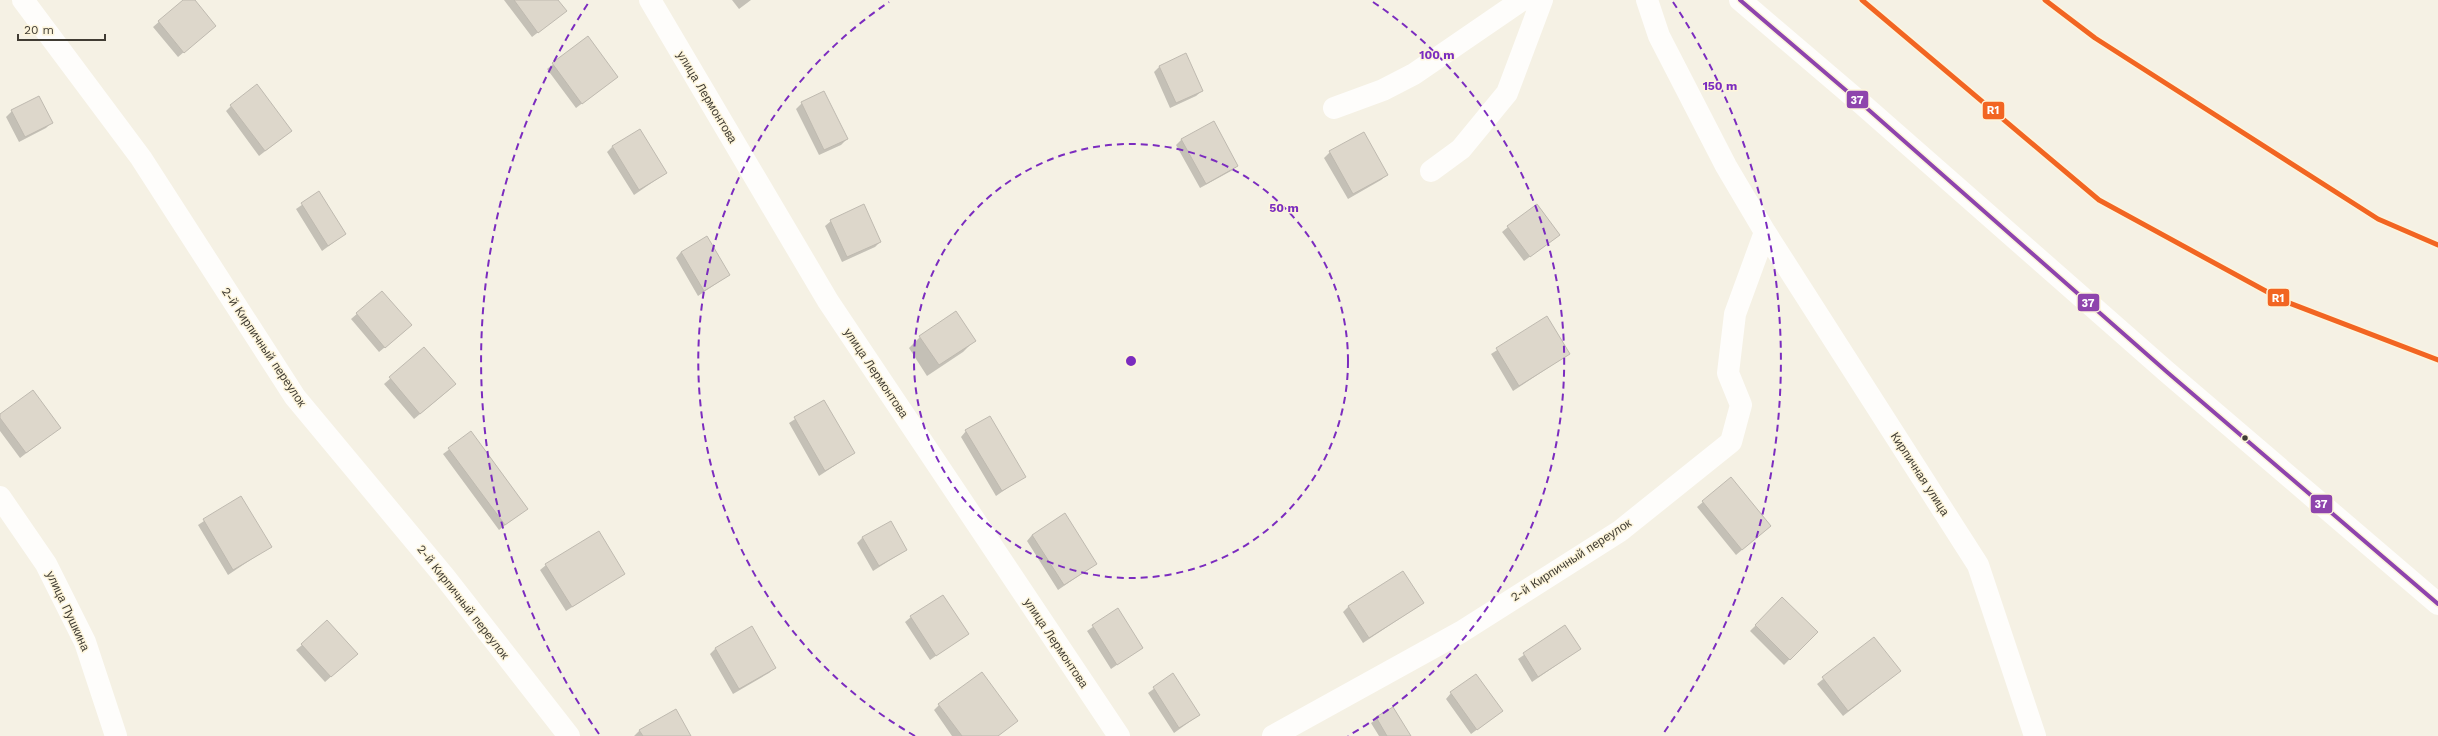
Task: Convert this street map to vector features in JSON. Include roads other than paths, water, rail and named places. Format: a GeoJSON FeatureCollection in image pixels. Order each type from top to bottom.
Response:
{"type":"FeatureCollection","features":[{"type":"Feature","properties":{"kind":"street","name":"2-й Кирпичный переулок"},"geometry":{"type":"LineString","coordinates":[[24,0],[141,158],[295,397],[444,576],[569,736]]}},
{"type":"Feature","properties":{"kind":"street","name":"улица Лермонтова"},"geometry":{"type":"LineString","coordinates":[[650,0],[828,301],[1119,736]]}},
{"type":"Feature","properties":{"kind":"street"},"geometry":{"type":"LineString","coordinates":[[1334,108],[1383,90],[1414,74],[1522,0]]}},
{"type":"Feature","properties":{"kind":"street"},"geometry":{"type":"LineString","coordinates":[[1431,171],[1461,149],[1507,93],[1542,0]]}},
{"type":"Feature","properties":{"kind":"street","name":"Кирпичная улица"},"geometry":{"type":"LineString","coordinates":[[1647,0],[1663,42],[1726,166],[1765,232],[1978,565],[2035,736]]}},
{"type":"Feature","properties":{"kind":"street"},"geometry":{"type":"LineString","coordinates":[[1740,0],[1862,104],[2167,372],[2438,604]]}},
{"type":"Feature","properties":{"kind":"street","name":"2-й Кирпичный переулок"},"geometry":{"type":"LineString","coordinates":[[1273,736],[1461,632],[1620,531],[1731,442],[1741,405],[1728,373],[1735,314],[1765,232]]}},
{"type":"Feature","properties":{"kind":"street","name":"улица Пушкина"},"geometry":{"type":"LineString","coordinates":[[0,497],[46,564],[85,642],[116,736]]}}]}
